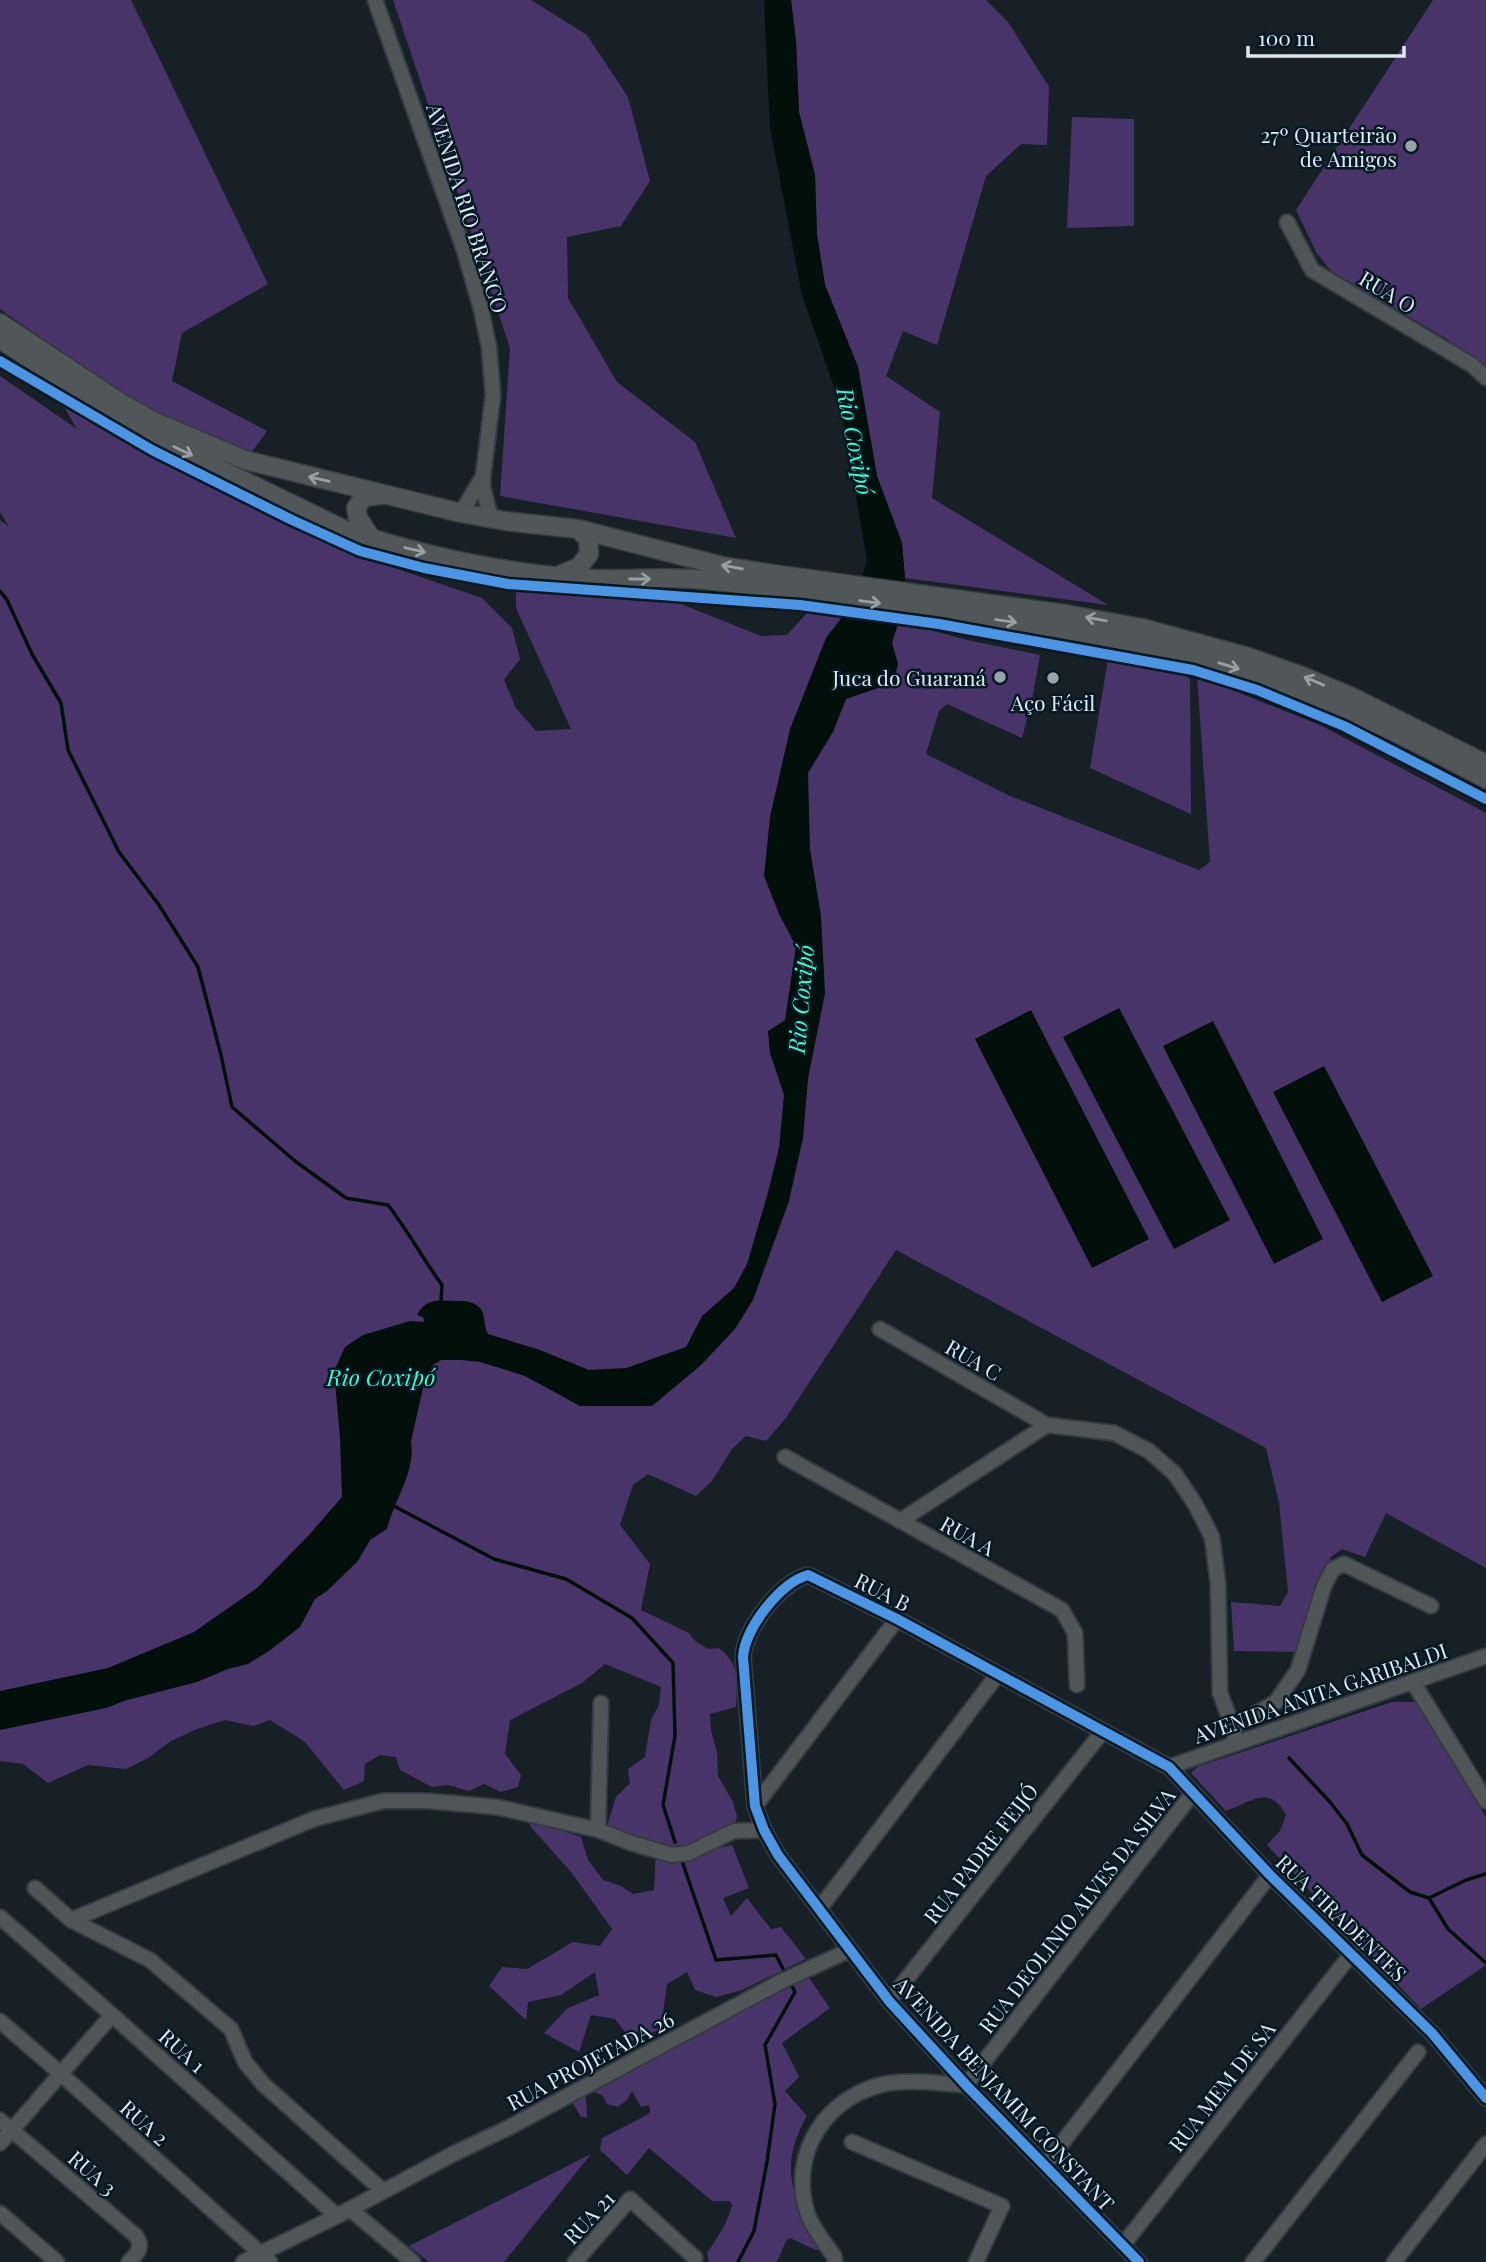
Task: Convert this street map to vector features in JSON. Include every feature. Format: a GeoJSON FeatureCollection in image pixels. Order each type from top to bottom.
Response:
{"type":"FeatureCollection","features":[{"type":"Feature","properties":{"kind":"main road"},"geometry":{"type":"LineString","coordinates":[[0,323],[124,405],[214,449],[261,465],[461,513],[578,529],[801,585]]}},
{"type":"Feature","properties":{"kind":"main road"},"geometry":{"type":"LineString","coordinates":[[0,340],[111,413],[156,438],[345,530],[372,539],[465,562],[559,576],[801,585],[936,603],[1065,614],[1142,628],[1248,657],[1352,697],[1486,764]]}},
{"type":"Feature","properties":{"kind":"main road"},"geometry":{"type":"LineString","coordinates":[[372,539],[358,518],[356,508],[364,497],[389,496]]}},
{"type":"Feature","properties":{"kind":"main road"},"geometry":{"type":"LineString","coordinates":[[559,576],[579,567],[589,554],[588,539],[578,529]]}},
{"type":"Feature","properties":{"kind":"main road"},"geometry":{"type":"LineString","coordinates":[[936,603],[1138,642],[1244,671],[1340,707],[1432,750],[1486,779]]}},
{"type":"Feature","properties":{"kind":"street","name":"AVENIDA RIO BRANCO"},"geometry":{"type":"LineString","coordinates":[[375,0],[464,250],[481,309],[489,347],[493,396],[483,477],[483,488],[491,518]]}},
{"type":"Feature","properties":{"kind":"street","name":"RUA O"},"geometry":{"type":"LineString","coordinates":[[1287,222],[1312,270],[1472,365],[1486,378]]}},
{"type":"Feature","properties":{"kind":"street","name":"AVENIDA RIO BRANCO"},"geometry":{"type":"LineString","coordinates":[[461,513],[483,477]]}},
{"type":"Feature","properties":{"kind":"street","name":"RUA C"},"geometry":{"type":"LineString","coordinates":[[880,1329],[1047,1425]]}},
{"type":"Feature","properties":{"kind":"street"},"geometry":{"type":"LineString","coordinates":[[900,1521],[1047,1425],[1114,1433],[1149,1451],[1175,1474],[1212,1537],[1219,1583],[1220,1693],[1236,1743]]}},
{"type":"Feature","properties":{"kind":"street","name":"RUA A"},"geometry":{"type":"LineString","coordinates":[[785,1457],[1062,1610],[1075,1633],[1077,1685]]}},
{"type":"Feature","properties":{"kind":"street"},"geometry":{"type":"LineString","coordinates":[[1233,1727],[1276,1702],[1298,1670],[1324,1586],[1333,1569],[1344,1564],[1431,1605]]}},
{"type":"Feature","properties":{"kind":"street","name":"RUA B"},"geometry":{"type":"LineString","coordinates":[[755,1806],[744,1647],[749,1632],[782,1590],[798,1578],[808,1575],[897,1619],[1168,1767]]}},
{"type":"Feature","properties":{"kind":"street"},"geometry":{"type":"LineString","coordinates":[[755,1806],[897,1619]]}},
{"type":"Feature","properties":{"kind":"street","name":"AVENIDA ANITA GARIBALDI"},"geometry":{"type":"LineString","coordinates":[[1168,1767],[1486,1656]]}},
{"type":"Feature","properties":{"kind":"street"},"geometry":{"type":"LineString","coordinates":[[820,1908],[998,1674]]}},
{"type":"Feature","properties":{"kind":"street"},"geometry":{"type":"LineString","coordinates":[[1413,1682],[1486,1801]]}},
{"type":"Feature","properties":{"kind":"street"},"geometry":{"type":"LineString","coordinates":[[598,1830],[601,1703]]}},
{"type":"Feature","properties":{"kind":"street","name":"RUA PADRE FEIJÓ"},"geometry":{"type":"LineString","coordinates":[[889,2001],[1103,1731]]}},
{"type":"Feature","properties":{"kind":"street","name":"RUA TIRADENTES"},"geometry":{"type":"LineString","coordinates":[[1168,1767],[1270,1875],[1352,1952],[1432,2033],[1486,2098]]}},
{"type":"Feature","properties":{"kind":"street","name":"RUA DEOLINIO ALVES DA SILVA"},"geometry":{"type":"LineString","coordinates":[[966,2085],[1194,1793]]}},
{"type":"Feature","properties":{"kind":"street"},"geometry":{"type":"LineString","coordinates":[[71,1920],[314,1819],[383,1801],[428,1801],[497,1807],[598,1830],[672,1855],[690,1853],[734,1831],[764,1830]]}},
{"type":"Feature","properties":{"kind":"street","name":"AVENIDA BENJAMIM CONSTANT"},"geometry":{"type":"LineString","coordinates":[[755,1806],[778,1855],[889,2001],[966,2085],[1139,2262]]}},
{"type":"Feature","properties":{"kind":"street"},"geometry":{"type":"LineString","coordinates":[[1045,2165],[1270,1875]]}},
{"type":"Feature","properties":{"kind":"street"},"geometry":{"type":"LineString","coordinates":[[35,1888],[71,1920],[150,1960],[231,2029],[245,2062],[263,2084],[383,2191]]}},
{"type":"Feature","properties":{"kind":"street","name":"RUA 1"},"geometry":{"type":"LineString","coordinates":[[0,1917],[337,2217]]}},
{"type":"Feature","properties":{"kind":"street","name":"RUA PROJETADA 26"},"geometry":{"type":"LineString","coordinates":[[243,2262],[265,2258],[383,2191],[508,2128],[788,1978],[850,1950]]}},
{"type":"Feature","properties":{"kind":"street","name":"RUA MEM DE SA"},"geometry":{"type":"LineString","coordinates":[[1123,2245],[1352,1952]]}},
{"type":"Feature","properties":{"kind":"street"},"geometry":{"type":"LineString","coordinates":[[0,2144],[112,2015]]}},
{"type":"Feature","properties":{"kind":"street","name":"RUA 2"},"geometry":{"type":"LineString","coordinates":[[0,2021],[265,2258]]}},
{"type":"Feature","properties":{"kind":"street"},"geometry":{"type":"LineString","coordinates":[[1253,2262],[1418,2052]]}},
{"type":"Feature","properties":{"kind":"street"},"geometry":{"type":"LineString","coordinates":[[849,2262],[834,2259],[809,2218],[803,2197],[802,2176],[808,2147],[819,2124],[840,2105],[864,2091],[887,2084],[910,2081],[966,2085]]}},
{"type":"Feature","properties":{"kind":"street","name":"RUA 3"},"geometry":{"type":"LineString","coordinates":[[0,2120],[136,2236],[140,2248],[129,2262]]}},
{"type":"Feature","properties":{"kind":"street"},"geometry":{"type":"LineString","coordinates":[[852,2142],[1002,2206],[976,2262]]}},
{"type":"Feature","properties":{"kind":"street"},"geometry":{"type":"LineString","coordinates":[[1394,2262],[1486,2144]]}},
{"type":"Feature","properties":{"kind":"street","name":"RUA 21"},"geometry":{"type":"LineString","coordinates":[[575,2262],[630,2199],[695,2258]]}},
{"type":"Feature","properties":{"kind":"street"},"geometry":{"type":"LineString","coordinates":[[350,2209],[413,2262]]}},
{"type":"Feature","properties":{"kind":"street"},"geometry":{"type":"LineString","coordinates":[[0,2214],[57,2262]]}},
{"type":"Feature","properties":{"kind":"shaded area"},"geometry":{"type":"Polygon","coordinates":[[[0,0],[131,0],[268,284],[182,333],[172,381],[267,431],[251,453],[143,410],[0,309],[0,0]]]}},
{"type":"Feature","properties":{"kind":"shaded area"},"geometry":{"type":"Polygon","coordinates":[[[393,0],[531,0],[587,35],[628,97],[650,181],[621,226],[567,237],[568,298],[617,382],[695,442],[736,538],[500,496],[510,348],[393,0]]]}},
{"type":"Feature","properties":{"kind":"shaded area"},"geometry":{"type":"Polygon","coordinates":[[[791,0],[986,0],[1008,22],[1049,87],[1047,145],[1021,144],[986,176],[937,345],[903,331],[886,376],[940,412],[932,498],[1108,605],[905,578],[902,543],[877,476],[858,367],[825,285],[817,235],[815,175],[799,112],[791,0]]]}},
{"type":"Feature","properties":{"kind":"shaded area","name":"27º Quarteirão de Amigos"},"geometry":{"type":"Polygon","coordinates":[[[1433,0],[1486,0],[1486,370],[1447,339],[1331,271],[1316,252],[1296,210],[1433,0]]]}},
{"type":"Feature","properties":{"kind":"shaded area"},"geometry":{"type":"Polygon","coordinates":[[[1072,117],[1134,119],[1134,226],[1067,228],[1072,117]]]}},
{"type":"Feature","properties":{"kind":"shaded area"},"geometry":{"type":"Polygon","coordinates":[[[0,376],[77,429],[63,405],[374,561],[482,598],[512,628],[520,659],[504,680],[516,708],[536,731],[571,729],[516,608],[516,588],[676,602],[761,636],[787,635],[807,613],[927,629],[1040,655],[1022,738],[947,704],[939,711],[926,754],[1010,796],[1199,870],[1210,862],[1197,676],[1320,725],[1486,813],[1486,1568],[1386,1513],[1365,1557],[1342,1549],[1331,1557],[1298,1652],[1234,1651],[1231,1602],[1280,1606],[1288,1592],[1279,1503],[1266,1448],[896,1250],[786,1418],[766,1441],[746,1436],[732,1449],[712,1481],[696,1496],[648,1474],[633,1485],[620,1525],[650,1564],[641,1610],[689,1633],[695,1641],[708,1649],[719,1648],[731,1661],[736,1674],[736,1707],[710,1714],[718,1776],[733,1802],[737,1816],[733,1829],[697,1853],[732,1845],[749,1888],[723,1898],[731,1916],[747,1898],[771,1929],[781,1927],[806,1959],[742,1990],[716,1997],[695,1990],[687,1972],[667,1984],[661,2029],[632,2041],[615,2019],[591,2015],[579,2052],[544,2033],[568,2008],[599,1995],[595,1972],[561,1995],[528,2002],[526,2020],[489,1986],[502,1967],[527,1969],[573,1942],[600,1946],[612,1929],[571,1872],[530,1826],[530,1820],[581,1837],[588,1860],[603,1880],[621,1886],[633,1894],[654,1890],[656,1849],[607,1826],[616,1797],[630,1783],[628,1769],[645,1757],[651,1720],[659,1705],[661,1687],[605,1664],[582,1683],[510,1720],[505,1754],[521,1775],[518,1787],[501,1792],[484,1784],[469,1791],[448,1785],[432,1787],[400,1770],[396,1757],[380,1755],[365,1764],[364,1781],[344,1790],[305,1742],[270,1720],[253,1726],[225,1720],[171,1741],[148,1758],[126,1769],[88,1765],[48,1783],[23,1764],[0,1761],[0,520],[9,527],[0,512],[0,376]]]}},
{"type":"Feature","properties":{"kind":"shaded area"},"geometry":{"type":"Polygon","coordinates":[[[1109,653],[1182,669],[1190,680],[1191,814],[1090,768],[1109,653]]]}},
{"type":"Feature","properties":{"kind":"shaded area"},"geometry":{"type":"Polygon","coordinates":[[[1392,1702],[1415,1702],[1486,1817],[1486,1965],[1421,2009],[1267,1845],[1280,1831],[1286,1815],[1280,1806],[1273,1800],[1259,1798],[1226,1811],[1191,1773],[1197,1767],[1392,1702]]]}},
{"type":"Feature","properties":{"kind":"shaded area"},"geometry":{"type":"Polygon","coordinates":[[[805,1972],[830,2008],[782,2043],[799,2077],[785,2091],[807,2116],[793,2152],[792,2183],[803,2214],[822,2247],[816,2250],[790,2238],[777,2262],[709,2262],[707,2253],[727,2219],[732,2206],[730,2201],[712,2201],[649,2148],[627,2175],[600,2150],[602,2138],[647,2115],[650,2112],[649,2105],[641,2107],[632,2091],[627,2100],[618,2107],[607,2104],[603,2096],[595,2092],[586,2095],[587,2117],[581,2117],[571,2100],[805,1972]]]}},
{"type":"Feature","properties":{"kind":"shaded area"},"geometry":{"type":"Polygon","coordinates":[[[591,2154],[504,2262],[429,2262],[409,2246],[591,2154]]]}},
{"type":"Feature","properties":{"kind":"water","name":"Rio Coxipó"},"geometry":{"type":"Polygon","coordinates":[[[764,0],[791,0],[799,112],[815,175],[817,235],[825,285],[858,367],[877,476],[902,543],[905,578],[903,609],[892,643],[898,664],[893,683],[846,699],[833,732],[808,773],[810,849],[821,916],[825,993],[808,1079],[803,1138],[789,1201],[753,1300],[735,1329],[700,1366],[652,1406],[580,1406],[525,1376],[480,1362],[441,1360],[433,1365],[426,1375],[411,1441],[410,1464],[387,1529],[370,1540],[358,1561],[315,1599],[300,1627],[248,1664],[197,1682],[106,1708],[0,1730],[0,1691],[108,1668],[194,1632],[257,1588],[309,1535],[342,1497],[334,1371],[345,1347],[363,1335],[410,1321],[424,1322],[423,1317],[417,1315],[430,1303],[466,1301],[481,1309],[488,1334],[540,1350],[589,1370],[626,1368],[686,1347],[702,1316],[734,1288],[747,1264],[779,1148],[784,1095],[770,1053],[768,1031],[785,1020],[796,946],[779,914],[764,876],[770,817],[790,729],[826,638],[855,600],[867,561],[841,407],[802,295],[770,128],[764,0]]]}},
{"type":"Feature","properties":{"kind":"water"},"geometry":{"type":"Polygon","coordinates":[[[1119,1008],[1230,1220],[1174,1249],[1063,1037],[1119,1008]]]}},
{"type":"Feature","properties":{"kind":"water"},"geometry":{"type":"Polygon","coordinates":[[[1031,1010],[1149,1239],[1092,1268],[975,1039],[1031,1010]]]}},
{"type":"Feature","properties":{"kind":"water"},"geometry":{"type":"Polygon","coordinates":[[[1213,1021],[1323,1239],[1274,1264],[1163,1046],[1213,1021]]]}},
{"type":"Feature","properties":{"kind":"water"},"geometry":{"type":"Polygon","coordinates":[[[1324,1066],[1433,1276],[1382,1302],[1273,1092],[1324,1066]]]}},
{"type":"Feature","properties":{"kind":"waterway"},"geometry":{"type":"LineString","coordinates":[[0,591],[61,703],[68,750],[119,852],[159,905],[198,967],[232,1107],[295,1161],[346,1198],[388,1205],[442,1285],[441,1302]]}},
{"type":"Feature","properties":{"kind":"waterway"},"geometry":{"type":"LineString","coordinates":[[392,1505],[494,1559],[566,1579],[632,1618],[673,1663],[675,1736],[663,1805],[675,1842]]}},
{"type":"Feature","properties":{"kind":"waterway"},"geometry":{"type":"LineString","coordinates":[[1289,1758],[1347,1824],[1362,1855],[1410,1892],[1429,1898],[1448,1929],[1486,1963]]}},
{"type":"Feature","properties":{"kind":"waterway"},"geometry":{"type":"LineString","coordinates":[[681,1858],[716,1960],[776,1955],[786,1975]]}},
{"type":"Feature","properties":{"kind":"waterway"},"geometry":{"type":"LineString","coordinates":[[1429,1898],[1466,1880],[1486,1874]]}},
{"type":"Feature","properties":{"kind":"waterway"},"geometry":{"type":"LineString","coordinates":[[738,2262],[754,2231],[775,2104],[765,2045],[795,1992],[790,1982]]}},
{"type":"Feature","properties":{"kind":"cycle path"},"geometry":{"type":"LineString","coordinates":[[0,361],[152,450],[360,551],[424,568],[508,584],[800,605],[939,624],[1193,670],[1257,690],[1344,726],[1486,799]]}},
{"type":"Feature","properties":{"kind":"cycle path"},"geometry":{"type":"LineString","coordinates":[[1139,2262],[966,2085],[889,2001],[778,1855],[764,1830],[755,1806],[743,1657],[745,1645],[757,1620],[776,1597],[797,1580],[808,1575],[897,1619],[1169,1767],[1270,1875],[1432,2033],[1486,2098]]}},
{"type":"Feature","properties":{"kind":"place","name":"27º Quarteirão de Amigos"},"geometry":{"type":"Point","coordinates":[1411,146]}},
{"type":"Feature","properties":{"kind":"place","name":"Juca do Guaraná"},"geometry":{"type":"Point","coordinates":[1000,677]}},
{"type":"Feature","properties":{"kind":"place","name":"Aço Fácil"},"geometry":{"type":"Point","coordinates":[1053,678]}}]}
